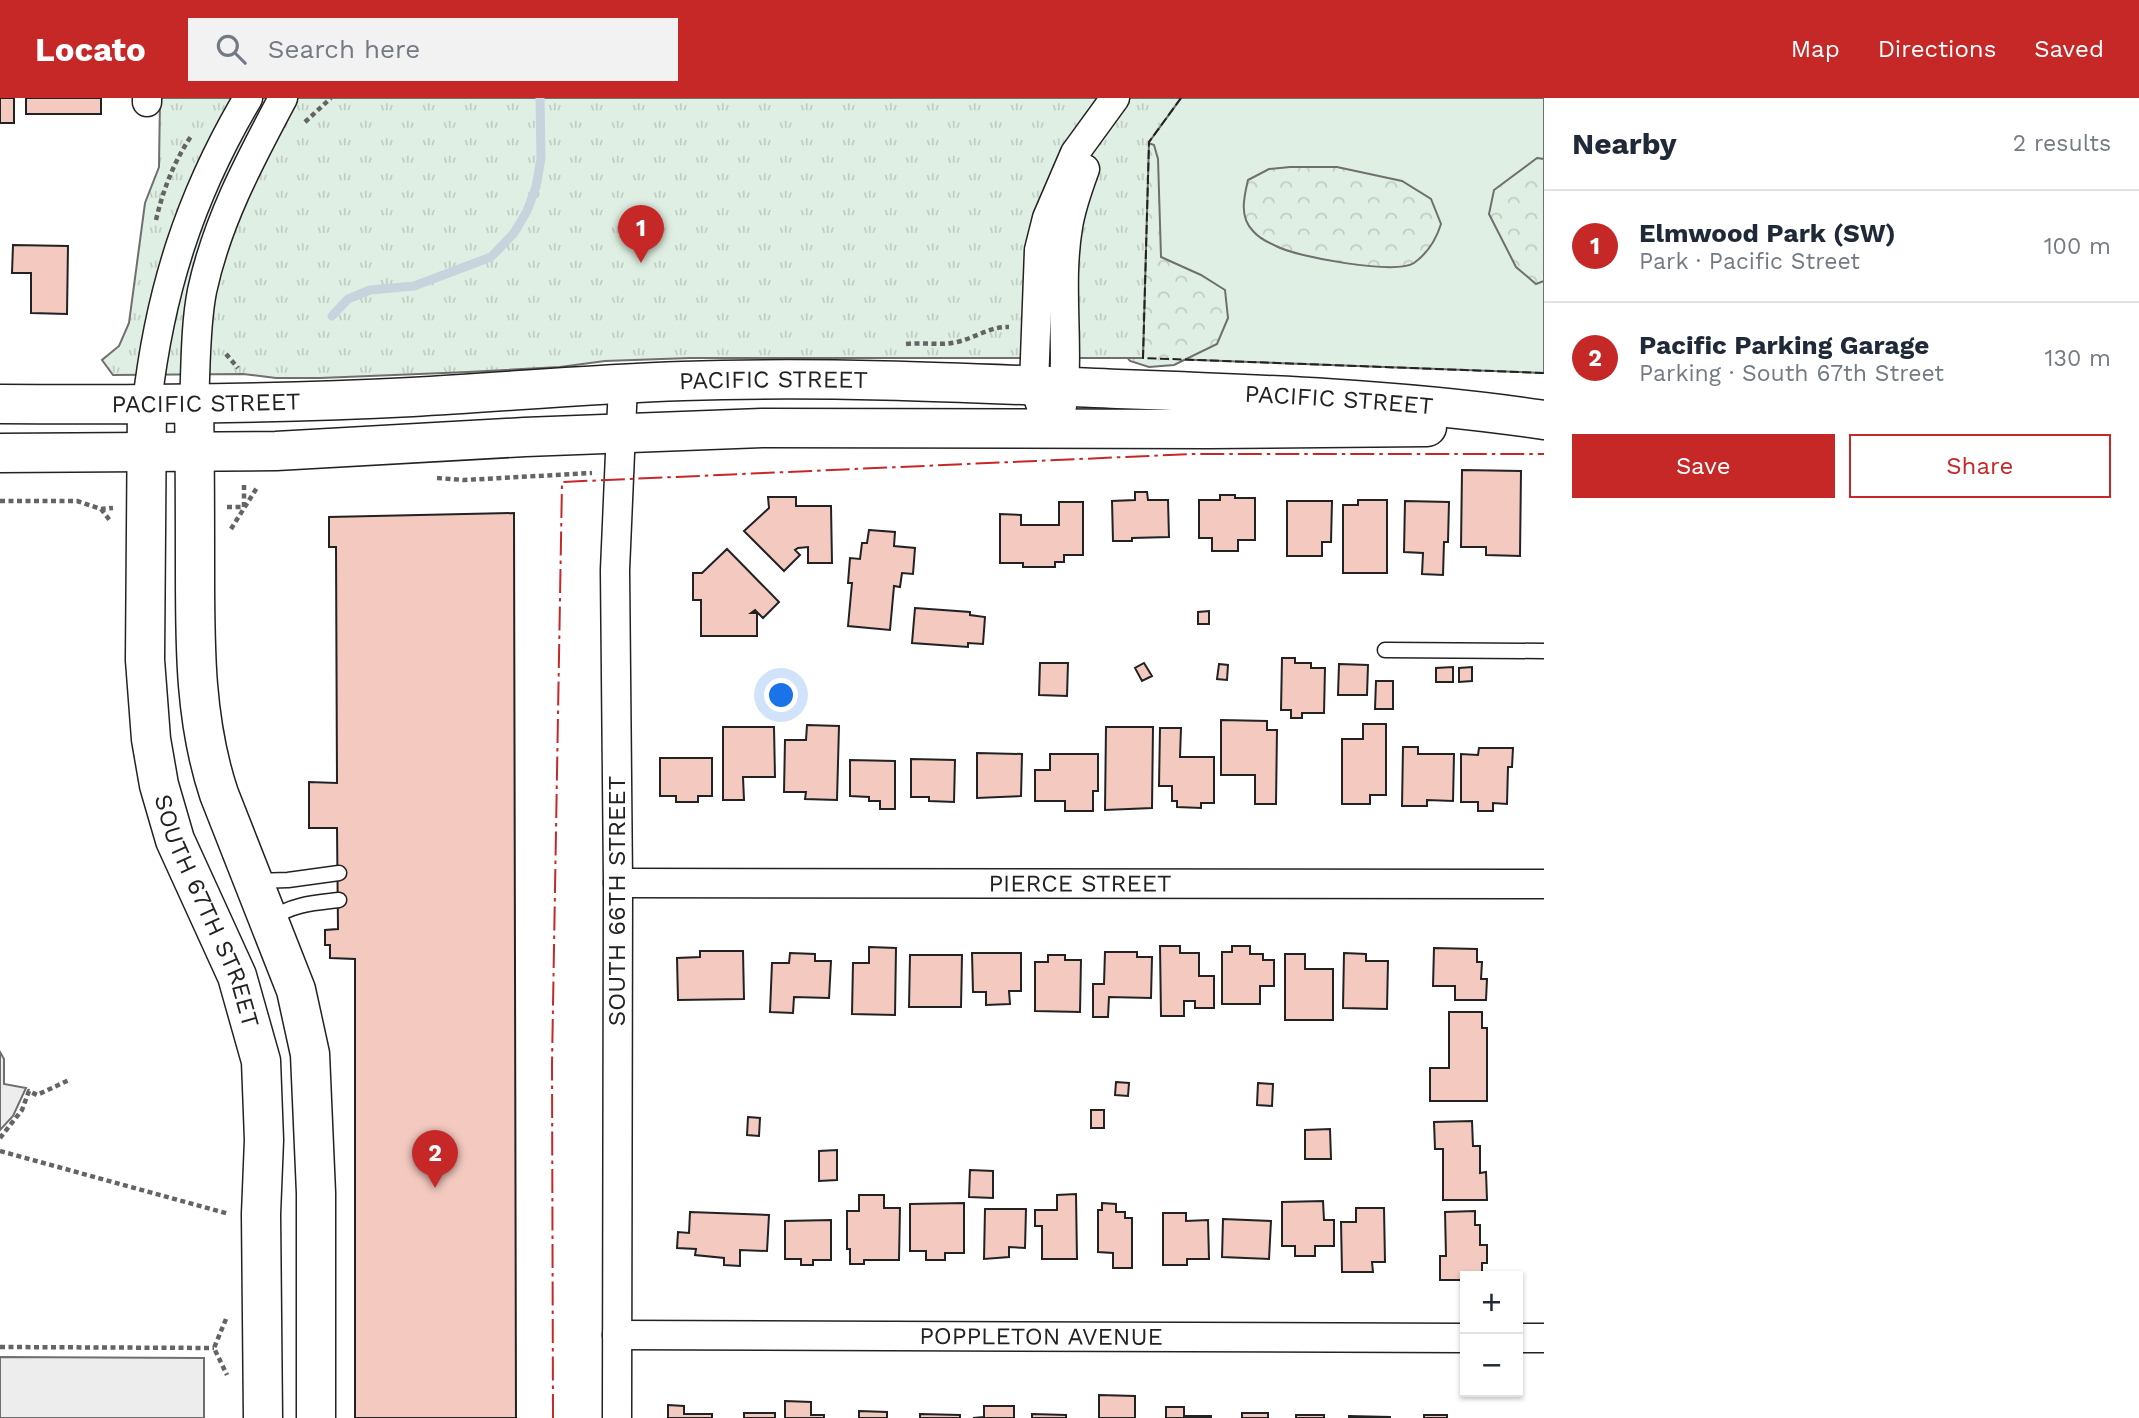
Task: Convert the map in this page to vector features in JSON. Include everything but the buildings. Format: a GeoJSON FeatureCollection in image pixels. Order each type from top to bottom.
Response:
{"type":"FeatureCollection","features":[{"type":"Feature","properties":{"kind":"main road","name":"PACIFIC STREET"},"geometry":{"type":"LineString","coordinates":[[0,404],[100,405],[409,397],[623,384],[846,379],[1352,399],[1462,408],[1544,421]]}},
{"type":"Feature","properties":{"kind":"main road","name":"SOUTH 67TH STREET"},"geometry":{"type":"LineString","coordinates":[[147,403],[145,660],[151,739],[159,785],[175,841],[241,989],[261,1061],[264,1140],[261,1214],[263,1418]]}},
{"type":"Feature","properties":{"kind":"main road"},"geometry":{"type":"LineString","coordinates":[[194,403],[195,629],[200,717],[211,768],[296,990],[310,1054],[316,1193],[316,1418]]}},
{"type":"Feature","properties":{"kind":"main road","name":"PACIFIC STREET"},"geometry":{"type":"LineString","coordinates":[[0,453],[276,451],[775,428],[1467,427],[1544,421]]}},
{"type":"Feature","properties":{"kind":"main road"},"geometry":{"type":"LineString","coordinates":[[213,923],[246,948],[295,1087],[313,1124]]}},
{"type":"Feature","properties":{"kind":"street"},"geometry":{"type":"LineString","coordinates":[[147,403],[153,352],[178,247],[222,144],[248,98]]}},
{"type":"Feature","properties":{"kind":"street"},"geometry":{"type":"LineString","coordinates":[[194,403],[202,293],[214,246],[232,197],[283,98]]}},
{"type":"Feature","properties":{"kind":"street"},"geometry":{"type":"LineString","coordinates":[[1048,428],[1062,407],[1049,386],[1065,273],[1068,229],[1085,167],[1113,100]]}},
{"type":"Feature","properties":{"kind":"street","name":"SOUTH 66TH STREET"},"geometry":{"type":"LineString","coordinates":[[617,1418],[618,883],[615,569],[623,384]]}},
{"type":"Feature","properties":{"kind":"street","name":"PIERCE STREET"},"geometry":{"type":"LineString","coordinates":[[618,883],[1544,884]]}},
{"type":"Feature","properties":{"kind":"street","name":"POPPLETON AVENUE"},"geometry":{"type":"LineString","coordinates":[[617,1335],[1460,1338]]}},
{"type":"Feature","properties":{"kind":"street"},"geometry":{"type":"LineString","coordinates":[[1523,1338],[1544,1338]]}},
{"type":"Feature","properties":{"kind":"lane"},"geometry":{"type":"LineString","coordinates":[[1385,650],[1544,651]]}},
{"type":"Feature","properties":{"kind":"lane"},"geometry":{"type":"LineString","coordinates":[[254,881],[288,880],[338,873]]}},
{"type":"Feature","properties":{"kind":"lane"},"geometry":{"type":"LineString","coordinates":[[270,920],[299,904],[338,900]]}},
{"type":"Feature","properties":{"kind":"lane"},"geometry":{"type":"LineString","coordinates":[[263,1325],[276,1374],[278,1418]]}},
{"type":"Feature","properties":{"kind":"path"},"geometry":{"type":"LineString","coordinates":[[304,124],[331,98]]}},
{"type":"Feature","properties":{"kind":"path"},"geometry":{"type":"LineString","coordinates":[[223,345],[225,353],[243,374]]}},
{"type":"Feature","properties":{"kind":"path"},"geometry":{"type":"LineString","coordinates":[[433,476],[443,480],[464,480],[589,473],[618,475]]}},
{"type":"Feature","properties":{"kind":"path"},"geometry":{"type":"LineString","coordinates":[[231,536],[232,526],[258,486],[267,480]]}},
{"type":"Feature","properties":{"kind":"path"},"geometry":{"type":"LineString","coordinates":[[0,501],[77,501],[101,509]]}},
{"type":"Feature","properties":{"kind":"path"},"geometry":{"type":"LineString","coordinates":[[0,1138],[22,1110],[29,1091],[37,1095],[69,1080]]}},
{"type":"Feature","properties":{"kind":"path"},"geometry":{"type":"LineString","coordinates":[[0,1152],[232,1214]]}},
{"type":"Feature","properties":{"kind":"path"},"geometry":{"type":"LineString","coordinates":[[0,1347],[214,1348]]}},
{"type":"Feature","properties":{"kind":"green space"},"geometry":{"type":"Polygon","coordinates":[[[160,98],[1181,98],[1149,142],[1143,358],[690,358],[320,378],[276,378],[243,374],[113,375],[102,360],[119,346],[129,323],[145,203],[159,167],[160,98]]]}},
{"type":"Feature","properties":{"kind":"green space"},"geometry":{"type":"Polygon","coordinates":[[[1181,98],[1544,98],[1544,373],[1143,358],[1149,142],[1181,98]]]}},
{"type":"Feature","properties":{"kind":"green space"},"geometry":{"type":"Polygon","coordinates":[[[1143,141],[1154,145],[1158,159],[1161,257],[1201,275],[1225,290],[1228,318],[1217,344],[1174,365],[1149,367],[1130,361],[1112,338],[1143,141]]]}},
{"type":"Feature","properties":{"kind":"green space"},"geometry":{"type":"Polygon","coordinates":[[[1537,158],[1544,159],[1544,281],[1536,284],[1516,267],[1489,214],[1494,190],[1537,158]]]}},
{"type":"Feature","properties":{"kind":"green space"},"geometry":{"type":"Polygon","coordinates":[[[1337,167],[1402,181],[1431,199],[1441,224],[1437,235],[1414,263],[1387,267],[1303,255],[1273,245],[1255,233],[1246,220],[1246,186],[1248,180],[1269,169],[1337,167]]]}},
{"type":"Feature","properties":{"kind":"shaded area"},"geometry":{"type":"Polygon","coordinates":[[[0,1052],[4,1059],[4,1084],[26,1088],[13,1116],[0,1130],[0,1052]]]}},
{"type":"Feature","properties":{"kind":"shaded area"},"geometry":{"type":"Polygon","coordinates":[[[0,1357],[204,1358],[204,1418],[0,1418],[0,1357]]]}},
{"type":"Feature","properties":{"kind":"waterway"},"geometry":{"type":"LineString","coordinates":[[332,316],[348,299],[370,290],[414,286],[491,257],[514,233],[527,211],[536,187],[541,158],[540,98]]}},
{"type":"Feature","properties":{"kind":"fence"},"geometry":{"type":"LineString","coordinates":[[1181,98],[1149,142],[1143,358],[1544,373]]}},
{"type":"Feature","properties":{"kind":"power"},"geometry":{"type":"LineString","coordinates":[[553,1418],[552,1064],[562,482],[1192,454],[1544,454]]}},
{"type":"Feature","properties":{"kind":"place","name":"Elmwood Park (SW)"},"geometry":{"type":"Point","coordinates":[641,263]}},
{"type":"Feature","properties":{"kind":"place","name":"Pacific Parking Garage"},"geometry":{"type":"Point","coordinates":[435,1188]}}]}
